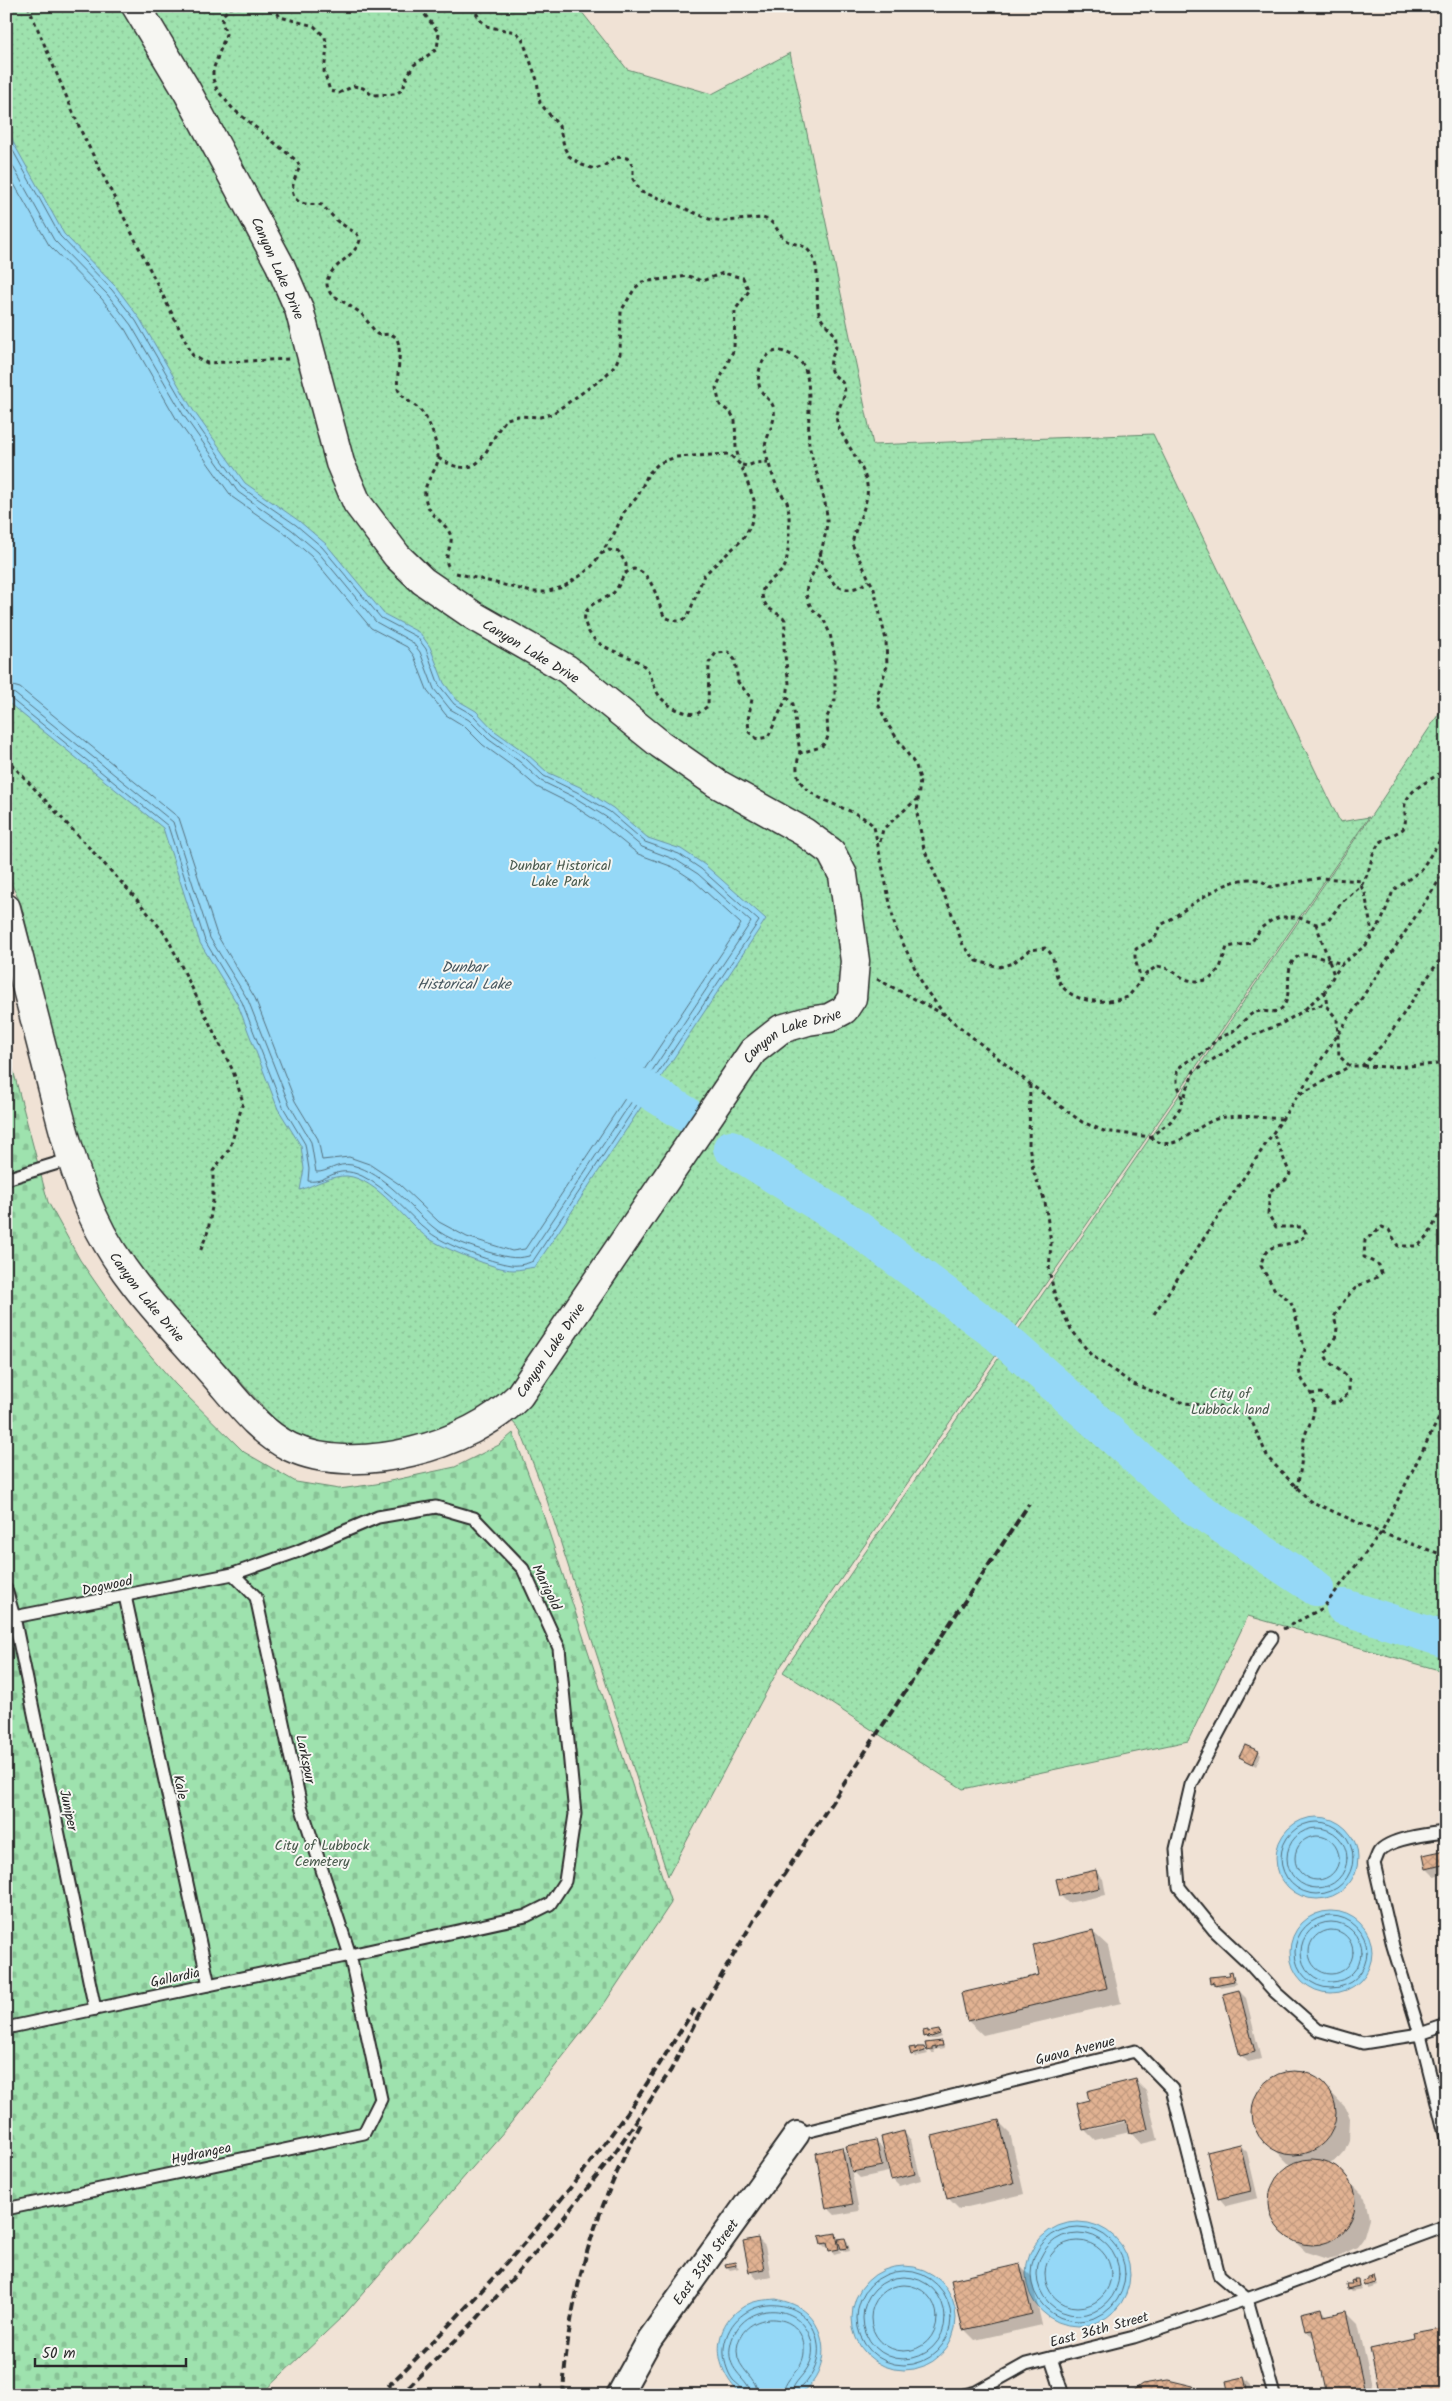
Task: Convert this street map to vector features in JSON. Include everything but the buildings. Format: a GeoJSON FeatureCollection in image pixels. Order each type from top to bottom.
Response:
{"type":"FeatureCollection","features":[{"type":"Feature","properties":{"kind":"street","name":"Canyon Lake Drive"},"geometry":{"type":"LineString","coordinates":[[6,908],[71,1160],[94,1218],[111,1251],[135,1287],[260,1426],[291,1448],[324,1457],[356,1460],[397,1454],[446,1441],[468,1432],[496,1416],[519,1396],[753,1051],[781,1029],[808,1021],[829,1018],[844,1010],[852,998],[855,961],[843,875],[831,852],[804,832],[716,783],[660,744],[567,670],[467,611],[423,581],[397,556],[357,503],[340,463],[299,309],[261,227],[187,91],[136,6]]}},
{"type":"Feature","properties":{"kind":"street","name":"East 35th Street"},"geometry":{"type":"LineString","coordinates":[[619,2395],[650,2339],[797,2134]]}},
{"type":"Feature","properties":{"kind":"lane"},"geometry":{"type":"LineString","coordinates":[[6,1179],[71,1160]]}},
{"type":"Feature","properties":{"kind":"lane","name":"Marigold"},"geometry":{"type":"LineString","coordinates":[[233,1574],[296,1552],[378,1517],[436,1507],[474,1518],[523,1569],[559,1648],[575,1814],[565,1881],[550,1904]]}},
{"type":"Feature","properties":{"kind":"lane","name":"Dogwood"},"geometry":{"type":"LineString","coordinates":[[14,1617],[233,1574]]}},
{"type":"Feature","properties":{"kind":"lane","name":"Larkspur"},"geometry":{"type":"LineString","coordinates":[[233,1574],[256,1597],[301,1806],[350,1955]]}},
{"type":"Feature","properties":{"kind":"lane"},"geometry":{"type":"LineString","coordinates":[[6,1589],[14,1617]]}},
{"type":"Feature","properties":{"kind":"lane","name":"Kale"},"geometry":{"type":"LineString","coordinates":[[124,1596],[209,1985]]}},
{"type":"Feature","properties":{"kind":"lane","name":"Juniper"},"geometry":{"type":"LineString","coordinates":[[14,1617],[95,2009]]}},
{"type":"Feature","properties":{"kind":"lane"},"geometry":{"type":"LineString","coordinates":[[1272,1638],[1260,1655],[1192,1785],[1176,1848],[1179,1887],[1214,1930],[1247,1961],[1275,1992],[1318,2030],[1363,2043],[1420,2034],[1446,2025]]}},
{"type":"Feature","properties":{"kind":"lane"},"geometry":{"type":"LineString","coordinates":[[1446,1832],[1402,1840],[1387,1845],[1379,1852],[1374,1863],[1393,1946],[1420,2034],[1446,2138]]}},
{"type":"Feature","properties":{"kind":"lane","name":"Gallardia"},"geometry":{"type":"LineString","coordinates":[[6,2028],[526,1916],[550,1904]]}},
{"type":"Feature","properties":{"kind":"lane","name":"Hydrangea"},"geometry":{"type":"LineString","coordinates":[[6,2209],[364,2133],[380,2099],[350,1955]]}},
{"type":"Feature","properties":{"kind":"lane","name":"Guava Avenue"},"geometry":{"type":"LineString","coordinates":[[797,2134],[1136,2051],[1172,2089],[1219,2275],[1247,2299]]}},
{"type":"Feature","properties":{"kind":"lane","name":"East 36th Street"},"geometry":{"type":"LineString","coordinates":[[964,2395],[976,2392],[1026,2364],[1134,2337],[1247,2299],[1446,2226]]}},
{"type":"Feature","properties":{"kind":"lane"},"geometry":{"type":"LineString","coordinates":[[1247,2299],[1274,2395]]}},
{"type":"Feature","properties":{"kind":"lane"},"geometry":{"type":"LineString","coordinates":[[1051,2358],[1062,2395]]}},
{"type":"Feature","properties":{"kind":"path"},"geometry":{"type":"LineString","coordinates":[[28,6],[81,131],[193,356],[206,363],[311,358]]}},
{"type":"Feature","properties":{"kind":"path"},"geometry":{"type":"LineString","coordinates":[[249,6],[230,8],[222,15],[226,34],[213,70],[217,90],[233,109],[297,161],[300,168],[293,180],[292,189],[297,200],[304,204],[322,206],[336,220],[357,234],[360,240],[358,246],[331,272],[327,282],[328,290],[331,294],[361,313],[377,334],[392,335],[396,338],[400,348],[399,390],[425,418],[434,437],[438,458],[426,488],[425,496],[434,517],[449,531],[451,539],[446,559],[448,567],[455,572],[532,592],[545,592],[563,587],[583,574],[600,555],[613,536],[624,512],[638,496],[648,474],[659,463],[676,457],[723,453],[733,456],[741,465],[747,466],[768,462]]}},
{"type":"Feature","properties":{"kind":"path"},"geometry":{"type":"LineString","coordinates":[[273,6],[280,17],[314,26],[325,37],[327,48],[324,71],[330,91],[339,93],[354,86],[377,96],[396,94],[403,89],[410,70],[437,49],[439,33],[418,6]]}},
{"type":"Feature","properties":{"kind":"path"},"geometry":{"type":"LineString","coordinates":[[472,6],[482,22],[489,27],[516,32],[522,38],[538,80],[540,103],[559,126],[565,150],[574,161],[595,169],[604,166],[615,158],[627,158],[633,166],[633,179],[641,192],[709,219],[724,221],[754,218],[770,220],[778,228],[784,239],[808,250],[815,265],[819,313],[822,322],[832,330],[836,339],[836,346],[830,363],[833,374],[842,382],[844,395],[838,407],[837,421],[857,460],[866,486],[867,494],[862,516],[852,544],[874,589],[886,640],[887,666],[878,693],[879,706],[888,725],[916,766],[920,779],[917,798],[924,849],[949,906],[958,934],[968,952],[977,961],[989,966],[1006,967],[1030,950],[1045,948],[1053,956],[1059,981],[1064,987],[1071,993],[1094,1001],[1115,1001],[1128,997],[1151,969],[1157,966],[1164,967],[1183,979],[1192,982],[1210,979],[1220,968],[1227,947],[1251,942],[1261,928],[1272,920],[1297,917],[1316,924],[1328,921],[1341,903],[1361,886],[1375,848],[1379,843],[1398,833],[1406,824],[1404,809],[1408,798],[1418,786],[1440,774],[1446,767]]}},
{"type":"Feature","properties":{"kind":"path"},"geometry":{"type":"LineString","coordinates":[[438,458],[460,465],[476,464],[483,458],[507,419],[518,416],[540,417],[552,414],[603,378],[615,366],[620,354],[621,311],[635,288],[642,282],[650,279],[688,276],[702,281],[723,273],[743,278],[749,291],[735,310],[734,350],[716,388],[720,405],[731,413],[735,420],[736,448],[754,500],[750,527],[742,540],[704,575],[685,620],[673,621],[664,616],[656,593],[641,572],[634,569],[626,573]]}},
{"type":"Feature","properties":{"kind":"path"},"geometry":{"type":"LineString","coordinates":[[600,555],[609,550],[619,552],[626,564],[626,573],[616,590],[586,611],[586,624],[595,639],[604,647],[644,666],[651,677],[657,693],[666,703],[691,714],[706,709],[709,702],[707,678],[709,663],[716,653],[724,650],[732,655],[738,682],[752,699],[748,726],[752,737],[762,740],[771,734],[787,697],[789,677],[784,649],[785,620],[784,617],[768,608],[763,591],[767,581],[782,570],[786,564],[789,537],[788,509],[768,462],[765,446],[774,410],[771,401],[759,388],[759,371],[767,355],[774,351],[782,351],[803,366],[806,375],[810,412],[809,442],[826,513],[825,532],[806,594],[811,608],[827,624],[830,634],[835,656],[835,700],[826,717],[828,736],[826,742],[821,747],[800,753]]}},
{"type":"Feature","properties":{"kind":"path"},"geometry":{"type":"LineString","coordinates":[[820,549],[823,566],[835,585],[849,590],[860,587],[869,581]]}},
{"type":"Feature","properties":{"kind":"path"},"geometry":{"type":"LineString","coordinates":[[787,697],[793,704],[800,753],[797,769],[804,786],[834,806],[868,819],[874,826],[895,927],[925,989],[946,1015]]}},
{"type":"Feature","properties":{"kind":"path"},"geometry":{"type":"LineString","coordinates":[[6,758],[133,895],[166,934],[233,1071],[243,1102],[230,1148],[213,1171],[213,1202],[208,1231],[200,1252]]}},
{"type":"Feature","properties":{"kind":"path"},"geometry":{"type":"LineString","coordinates":[[879,847],[883,829],[917,798]]}},
{"type":"Feature","properties":{"kind":"path"},"geometry":{"type":"LineString","coordinates":[[1305,1010],[1325,991],[1334,975],[1344,963],[1360,952],[1382,920],[1393,891],[1421,870],[1446,832]]}},
{"type":"Feature","properties":{"kind":"path"},"geometry":{"type":"LineString","coordinates":[[1154,1314],[1274,1135],[1446,870]]}},
{"type":"Feature","properties":{"kind":"path"},"geometry":{"type":"LineString","coordinates":[[1140,983],[1140,974],[1134,955],[1136,949],[1156,938],[1161,925],[1226,883],[1256,878],[1270,887],[1320,878],[1363,881]]}},
{"type":"Feature","properties":{"kind":"path"},"geometry":{"type":"LineString","coordinates":[[1361,886],[1365,893],[1372,929],[1371,936]]}},
{"type":"Feature","properties":{"kind":"path"},"geometry":{"type":"LineString","coordinates":[[1316,924],[1334,975]]}},
{"type":"Feature","properties":{"kind":"path"},"geometry":{"type":"LineString","coordinates":[[1182,1101],[1177,1082],[1177,1070],[1189,1059],[1206,1051],[1216,1041],[1232,1032],[1252,1013],[1258,1010],[1274,1012],[1282,1007],[1288,994],[1291,965],[1294,960],[1308,954],[1331,963],[1344,963]]}},
{"type":"Feature","properties":{"kind":"path"},"geometry":{"type":"LineString","coordinates":[[1362,1066],[1384,1043],[1438,962],[1446,959]]}},
{"type":"Feature","properties":{"kind":"path"},"geometry":{"type":"LineString","coordinates":[[855,961],[872,976],[946,1015],[1030,1084],[1082,1122],[1104,1131],[1150,1137],[1159,1144],[1168,1145],[1224,1116],[1284,1119]]}},
{"type":"Feature","properties":{"kind":"path"},"geometry":{"type":"LineString","coordinates":[[1325,991],[1327,1007]]}},
{"type":"Feature","properties":{"kind":"path"},"geometry":{"type":"LineString","coordinates":[[1150,1137],[1161,1131],[1170,1122],[1182,1101],[1194,1071],[1253,1035],[1305,1010],[1321,1005],[1327,1007],[1338,1019],[1340,1034],[1339,1056],[1350,1066]]}},
{"type":"Feature","properties":{"kind":"path"},"geometry":{"type":"LineString","coordinates":[[1300,1094],[1350,1066],[1390,1068],[1440,1064],[1446,1059]]}},
{"type":"Feature","properties":{"kind":"path"},"geometry":{"type":"LineString","coordinates":[[1440,1064],[1444,1087],[1441,1104],[1446,1123]]}},
{"type":"Feature","properties":{"kind":"path"},"geometry":{"type":"LineString","coordinates":[[1030,1084],[1029,1145],[1033,1170],[1045,1202],[1051,1243],[1049,1270],[1055,1296],[1071,1329],[1091,1354],[1133,1384],[1184,1404],[1215,1406],[1244,1413],[1253,1424],[1268,1458],[1310,1502],[1381,1533],[1446,1556]]}},
{"type":"Feature","properties":{"kind":"path"},"geometry":{"type":"LineString","coordinates":[[1274,1135],[1290,1174],[1286,1180],[1270,1191],[1268,1214],[1276,1227],[1301,1227],[1306,1233],[1299,1241],[1271,1248],[1264,1254],[1262,1266],[1275,1290],[1290,1300],[1305,1350],[1299,1359],[1298,1371],[1302,1383],[1311,1394],[1314,1409],[1312,1421],[1305,1436],[1303,1459],[1296,1488]]}},
{"type":"Feature","properties":{"kind":"path"},"geometry":{"type":"LineString","coordinates":[[1311,1394],[1321,1393],[1331,1403],[1337,1403],[1349,1393],[1349,1380],[1340,1368],[1331,1364],[1325,1354],[1336,1336],[1337,1328],[1334,1318],[1342,1303],[1358,1287],[1381,1273],[1379,1266],[1364,1257],[1365,1240],[1382,1227],[1389,1230],[1398,1246],[1418,1246],[1428,1236],[1442,1209],[1446,1181]]}},
{"type":"Feature","properties":{"kind":"path"},"geometry":{"type":"LineString","coordinates":[[1272,1638],[1294,1622],[1323,1608],[1381,1533],[1446,1404]]}},
{"type":"Feature","properties":{"kind":"path"},"geometry":{"type":"LineString","coordinates":[[536,2395],[543,2384]]}},
{"type":"Feature","properties":{"kind":"green space","name":"Dunbar Historical Lake Park"},"geometry":{"type":"Polygon","coordinates":[[[6,6],[577,6],[627,69],[712,94],[790,53],[873,445],[1153,434],[1340,822],[1369,817],[778,1670],[668,1876],[546,1497],[520,1430],[493,1400],[463,1420],[445,1428],[408,1439],[333,1447],[308,1441],[294,1434],[276,1421],[144,1275],[105,1212],[92,1182],[75,1124],[21,904],[6,873],[6,6]]]}},
{"type":"Feature","properties":{"kind":"green space","name":"City of Lubbock land"},"geometry":{"type":"Polygon","coordinates":[[[1446,703],[1446,1672],[1248,1616],[1188,1741],[963,1789],[783,1672],[1371,816],[1446,703]]]}},
{"type":"Feature","properties":{"kind":"green space","name":"City of Lubbock Cemetery"},"geometry":{"type":"Polygon","coordinates":[[[6,1043],[48,1202],[80,1260],[127,1328],[175,1384],[244,1452],[296,1482],[339,1489],[376,1484],[455,1467],[499,1445],[513,1433],[540,1505],[671,1903],[604,2004],[506,2129],[344,2315],[260,2395],[6,2395],[6,1043]]]}},
{"type":"Feature","properties":{"kind":"water","name":"Dunbar Historical Lake"},"geometry":{"type":"Polygon","coordinates":[[[6,121],[14,144],[64,234],[116,287],[140,319],[193,410],[245,483],[299,521],[326,544],[384,614],[420,633],[430,647],[444,683],[457,700],[476,711],[495,731],[527,754],[547,772],[580,787],[613,808],[648,838],[681,849],[705,865],[766,919],[535,1267],[516,1270],[505,1269],[483,1263],[445,1247],[419,1231],[380,1193],[358,1179],[347,1176],[335,1177],[300,1190],[304,1169],[301,1146],[278,1109],[238,1005],[200,943],[163,828],[6,701],[6,121]]]}},
{"type":"Feature","properties":{"kind":"water"},"geometry":{"type":"Polygon","coordinates":[[[1317,1817],[1333,1820],[1346,1829],[1355,1842],[1358,1858],[1355,1874],[1346,1887],[1333,1896],[1317,1899],[1301,1896],[1288,1887],[1279,1874],[1276,1858],[1279,1842],[1288,1829],[1301,1820],[1317,1817]]]}},
{"type":"Feature","properties":{"kind":"water"},"geometry":{"type":"Polygon","coordinates":[[[1331,1911],[1347,1914],[1360,1923],[1369,1936],[1372,1952],[1369,1968],[1360,1981],[1347,1990],[1331,1993],[1315,1990],[1302,1981],[1293,1968],[1290,1952],[1293,1936],[1302,1923],[1315,1914],[1331,1911]]]}},
{"type":"Feature","properties":{"kind":"water"},"geometry":{"type":"Polygon","coordinates":[[[1078,2222],[1098,2226],[1115,2237],[1126,2254],[1130,2274],[1126,2294],[1115,2311],[1098,2322],[1078,2326],[1058,2322],[1041,2311],[1030,2294],[1026,2274],[1030,2254],[1041,2237],[1058,2226],[1078,2222]]]}},
{"type":"Feature","properties":{"kind":"water"},"geometry":{"type":"Polygon","coordinates":[[[904,2266],[924,2270],[941,2281],[952,2298],[956,2318],[952,2338],[941,2355],[924,2366],[904,2370],[884,2366],[867,2355],[856,2338],[852,2318],[856,2298],[867,2281],[884,2270],[904,2266]]]}},
{"type":"Feature","properties":{"kind":"water"},"geometry":{"type":"Polygon","coordinates":[[[776,2299],[801,2308],[815,2323],[823,2345],[820,2368],[808,2387],[799,2395],[742,2395],[726,2374],[721,2362],[720,2338],[732,2316],[743,2307],[763,2300],[776,2299]]]}},
{"type":"Feature","properties":{"kind":"waterway"},"geometry":{"type":"LineString","coordinates":[[608,1071],[651,1092],[686,1114]]}},
{"type":"Feature","properties":{"kind":"waterway"},"geometry":{"type":"LineString","coordinates":[[731,1148],[854,1226],[998,1334],[1188,1503],[1316,1588]]}},
{"type":"Feature","properties":{"kind":"waterway"},"geometry":{"type":"LineString","coordinates":[[1344,1607],[1446,1640]]}},
{"type":"Feature","properties":{"kind":"railway"},"geometry":{"type":"LineString","coordinates":[[400,2395],[474,2322],[542,2245],[609,2161],[671,2070],[703,2007],[754,1920],[1029,1504]]}},
{"type":"Feature","properties":{"kind":"railway"},"geometry":{"type":"LineString","coordinates":[[379,2395],[476,2297],[566,2194],[631,2107],[696,2007]]}},
{"type":"Feature","properties":{"kind":"railway"},"geometry":{"type":"LineString","coordinates":[[563,2395],[571,2323],[577,2288],[586,2255],[610,2189],[641,2124]]}}]}
